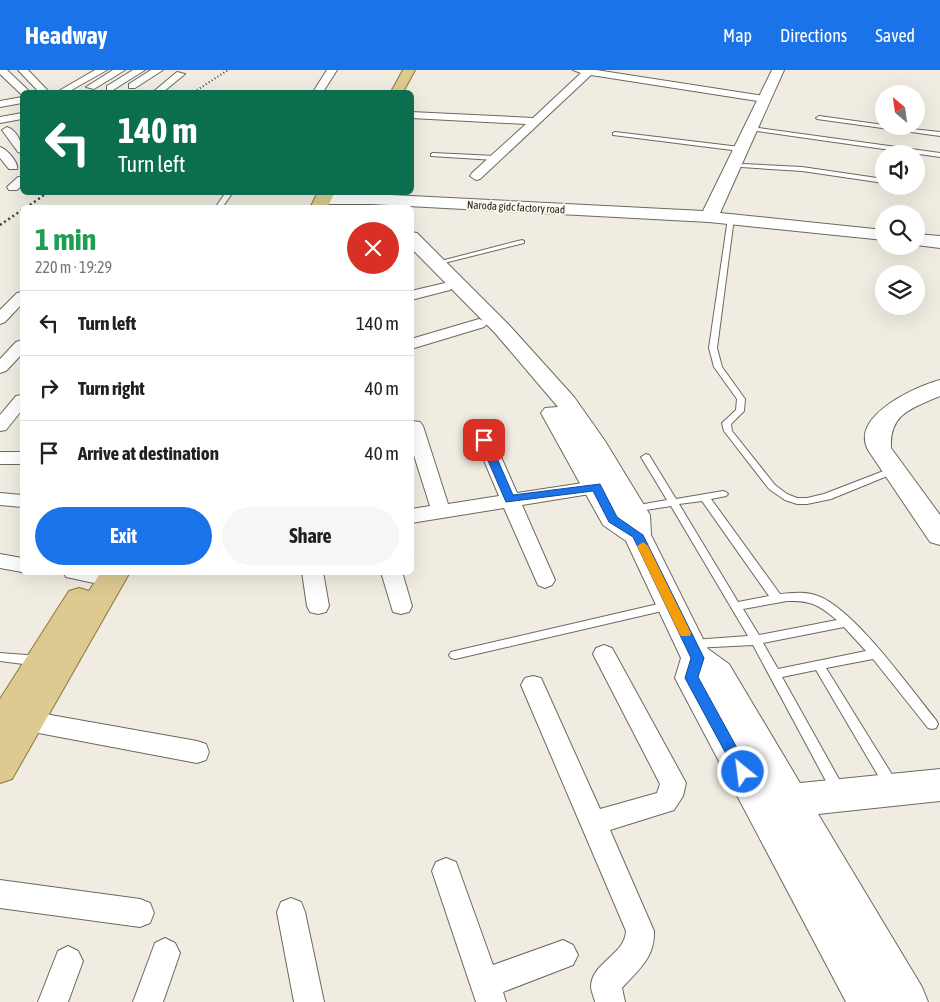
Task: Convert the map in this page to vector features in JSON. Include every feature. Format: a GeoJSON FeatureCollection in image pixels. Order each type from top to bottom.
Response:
{"type":"FeatureCollection","features":[{"type":"Feature","properties":{"kind":"main road"},"geometry":{"type":"LineString","coordinates":[[385,90],[396,70]]}},
{"type":"Feature","properties":{"kind":"main road"},"geometry":{"type":"LineString","coordinates":[[398,90],[409,70]]}},
{"type":"Feature","properties":{"kind":"main road"},"geometry":{"type":"LineString","coordinates":[[0,768],[14,724],[40,662],[94,575]]}},
{"type":"Feature","properties":{"kind":"main road"},"geometry":{"type":"LineString","coordinates":[[14,724],[94,575]]}},
{"type":"Feature","properties":{"kind":"street"},"geometry":{"type":"LineString","coordinates":[[24,70],[42,90]]}},
{"type":"Feature","properties":{"kind":"street"},"geometry":{"type":"LineString","coordinates":[[63,87],[84,70]]}},
{"type":"Feature","properties":{"kind":"street"},"geometry":{"type":"LineString","coordinates":[[63,87],[102,70]]}},
{"type":"Feature","properties":{"kind":"street"},"geometry":{"type":"LineString","coordinates":[[85,90],[120,70]]}},
{"type":"Feature","properties":{"kind":"street"},"geometry":{"type":"LineString","coordinates":[[105,90],[140,70]]}},
{"type":"Feature","properties":{"kind":"street"},"geometry":{"type":"LineString","coordinates":[[124,90],[158,70]]}},
{"type":"Feature","properties":{"kind":"street"},"geometry":{"type":"LineString","coordinates":[[160,90],[180,74],[168,70]]}},
{"type":"Feature","properties":{"kind":"street"},"geometry":{"type":"LineString","coordinates":[[319,90],[332,70]]}},
{"type":"Feature","properties":{"kind":"street"},"geometry":{"type":"LineString","coordinates":[[720,216],[740,149],[778,70]]}},
{"type":"Feature","properties":{"kind":"street"},"geometry":{"type":"LineString","coordinates":[[720,216],[786,70]]}},
{"type":"Feature","properties":{"kind":"street"},"geometry":{"type":"LineString","coordinates":[[4,71],[23,90]]}},
{"type":"Feature","properties":{"kind":"street"},"geometry":{"type":"LineString","coordinates":[[476,176],[536,121],[583,71],[764,99]]}},
{"type":"Feature","properties":{"kind":"street"},"geometry":{"type":"LineString","coordinates":[[0,112],[20,108]]}},
{"type":"Feature","properties":{"kind":"street"},"geometry":{"type":"LineString","coordinates":[[414,115],[536,121]]}},
{"type":"Feature","properties":{"kind":"street"},"geometry":{"type":"LineString","coordinates":[[2,127],[20,117]]}},
{"type":"Feature","properties":{"kind":"street"},"geometry":{"type":"LineString","coordinates":[[2,127],[20,126]]}},
{"type":"Feature","properties":{"kind":"street"},"geometry":{"type":"LineString","coordinates":[[2,127],[20,148]]}},
{"type":"Feature","properties":{"kind":"street","name":"Naroda gidc factory road"},"geometry":{"type":"LineString","coordinates":[[331,198],[720,216],[875,229]]}},
{"type":"Feature","properties":{"kind":"street","name":"Naroda gidc factory road"},"geometry":{"type":"LineString","coordinates":[[720,216],[875,234]]}},
{"type":"Feature","properties":{"kind":"street"},"geometry":{"type":"LineString","coordinates":[[925,235],[940,236]]}},
{"type":"Feature","properties":{"kind":"street"},"geometry":{"type":"LineString","coordinates":[[414,240],[502,329],[566,402],[635,522],[671,605],[694,652],[691,678],[907,1002]]}},
{"type":"Feature","properties":{"kind":"street"},"geometry":{"type":"LineString","coordinates":[[925,240],[940,242]]}},
{"type":"Feature","properties":{"kind":"street"},"geometry":{"type":"LineString","coordinates":[[414,256],[479,324],[547,402],[613,519],[635,522]]}},
{"type":"Feature","properties":{"kind":"street"},"geometry":{"type":"LineString","coordinates":[[414,295],[445,287]]}},
{"type":"Feature","properties":{"kind":"street"},"geometry":{"type":"LineString","coordinates":[[0,300],[20,299]]}},
{"type":"Feature","properties":{"kind":"street"},"geometry":{"type":"LineString","coordinates":[[0,319],[20,300]]}},
{"type":"Feature","properties":{"kind":"street"},"geometry":{"type":"LineString","coordinates":[[414,343],[479,324]]}},
{"type":"Feature","properties":{"kind":"street"},"geometry":{"type":"LineString","coordinates":[[0,368],[20,347]]}},
{"type":"Feature","properties":{"kind":"street"},"geometry":{"type":"LineString","coordinates":[[940,387],[886,416],[878,428],[879,448],[940,535]]}},
{"type":"Feature","properties":{"kind":"street"},"geometry":{"type":"LineString","coordinates":[[0,426],[20,402]]}},
{"type":"Feature","properties":{"kind":"street"},"geometry":{"type":"LineString","coordinates":[[478,425],[545,580]]}},
{"type":"Feature","properties":{"kind":"street"},"geometry":{"type":"LineString","coordinates":[[414,426],[440,511]]}},
{"type":"Feature","properties":{"kind":"street"},"geometry":{"type":"LineString","coordinates":[[0,458],[20,458]]}},
{"type":"Feature","properties":{"kind":"street"},"geometry":{"type":"LineString","coordinates":[[414,515],[596,487]]}},
{"type":"Feature","properties":{"kind":"street"},"geometry":{"type":"LineString","coordinates":[[0,499],[20,500]]}},
{"type":"Feature","properties":{"kind":"street"},"geometry":{"type":"LineString","coordinates":[[0,561],[20,565]]}},
{"type":"Feature","properties":{"kind":"street"},"geometry":{"type":"LineString","coordinates":[[313,575],[318,606]]}},
{"type":"Feature","properties":{"kind":"street"},"geometry":{"type":"LineString","coordinates":[[392,575],[401,606]]}},
{"type":"Feature","properties":{"kind":"street"},"geometry":{"type":"LineString","coordinates":[[593,823],[664,802],[673,790],[673,783],[604,654]]}},
{"type":"Feature","properties":{"kind":"street"},"geometry":{"type":"LineString","coordinates":[[533,685],[640,931],[640,945],[632,958],[610,978],[606,986],[610,1002]]}},
{"type":"Feature","properties":{"kind":"street"},"geometry":{"type":"LineString","coordinates":[[14,724],[197,752]]}},
{"type":"Feature","properties":{"kind":"street"},"geometry":{"type":"LineString","coordinates":[[775,802],[940,785]]}},
{"type":"Feature","properties":{"kind":"street"},"geometry":{"type":"LineString","coordinates":[[775,802],[869,1002]]}},
{"type":"Feature","properties":{"kind":"street"},"geometry":{"type":"LineString","coordinates":[[446,871],[488,992],[563,955]]}},
{"type":"Feature","properties":{"kind":"street"},"geometry":{"type":"LineString","coordinates":[[0,894],[140,913]]}},
{"type":"Feature","properties":{"kind":"street"},"geometry":{"type":"LineString","coordinates":[[291,912],[309,1002]]}},
{"type":"Feature","properties":{"kind":"street"},"geometry":{"type":"LineString","coordinates":[[148,1002],[166,953]]}},
{"type":"Feature","properties":{"kind":"street"},"geometry":{"type":"LineString","coordinates":[[53,1002],[68,961]]}},
{"type":"Feature","properties":{"kind":"lane"},"geometry":{"type":"LineString","coordinates":[[819,118],[940,134]]}},
{"type":"Feature","properties":{"kind":"lane"},"geometry":{"type":"LineString","coordinates":[[759,130],[940,155]]}},
{"type":"Feature","properties":{"kind":"lane"},"geometry":{"type":"LineString","coordinates":[[615,134],[740,149]]}},
{"type":"Feature","properties":{"kind":"lane"},"geometry":{"type":"LineString","coordinates":[[433,155],[495,158]]}},
{"type":"Feature","properties":{"kind":"lane"},"geometry":{"type":"LineString","coordinates":[[743,166],[802,169],[875,180]]}},
{"type":"Feature","properties":{"kind":"lane"},"geometry":{"type":"LineString","coordinates":[[720,216],[713,348],[718,367],[741,399],[740,411],[726,423],[728,431],[772,487],[779,494],[797,501],[816,499],[894,470]]}},
{"type":"Feature","properties":{"kind":"lane"},"geometry":{"type":"LineString","coordinates":[[436,263],[522,242]]}},
{"type":"Feature","properties":{"kind":"lane"},"geometry":{"type":"LineString","coordinates":[[646,457],[756,640],[841,795]]}},
{"type":"Feature","properties":{"kind":"lane"},"geometry":{"type":"LineString","coordinates":[[635,522],[673,502],[723,494]]}},
{"type":"Feature","properties":{"kind":"lane"},"geometry":{"type":"LineString","coordinates":[[704,497],[778,600]]}},
{"type":"Feature","properties":{"kind":"lane"},"geometry":{"type":"LineString","coordinates":[[736,606],[796,597],[815,599],[835,610],[932,724]]}},
{"type":"Feature","properties":{"kind":"lane"},"geometry":{"type":"LineString","coordinates":[[455,655],[671,605]]}},
{"type":"Feature","properties":{"kind":"lane"},"geometry":{"type":"LineString","coordinates":[[694,652],[847,622]]}},
{"type":"Feature","properties":{"kind":"lane"},"geometry":{"type":"LineString","coordinates":[[774,674],[874,654]]}},
{"type":"Feature","properties":{"kind":"lane"},"geometry":{"type":"LineString","coordinates":[[0,657],[40,662]]}},
{"type":"Feature","properties":{"kind":"lane"},"geometry":{"type":"LineString","coordinates":[[818,664],[894,790]]}},
{"type":"Feature","properties":{"kind":"railway"},"geometry":{"type":"LineString","coordinates":[[197,90],[228,70]]}},
{"type":"Feature","properties":{"kind":"railway"},"geometry":{"type":"LineString","coordinates":[[30,205],[44,195]]}},
{"type":"Feature","properties":{"kind":"railway"},"geometry":{"type":"LineString","coordinates":[[0,225],[20,211]]}},
{"type":"Feature","properties":{"kind":"slow traffic"},"geometry":{"type":"LineString","coordinates":[[643,546],[685,633]]}},
{"type":"Feature","properties":{"kind":"route"},"geometry":{"type":"LineString","coordinates":[[484,440],[510,499],[596,487],[613,519],[637,535],[697,658],[691,678],[743,772]]}}]}
